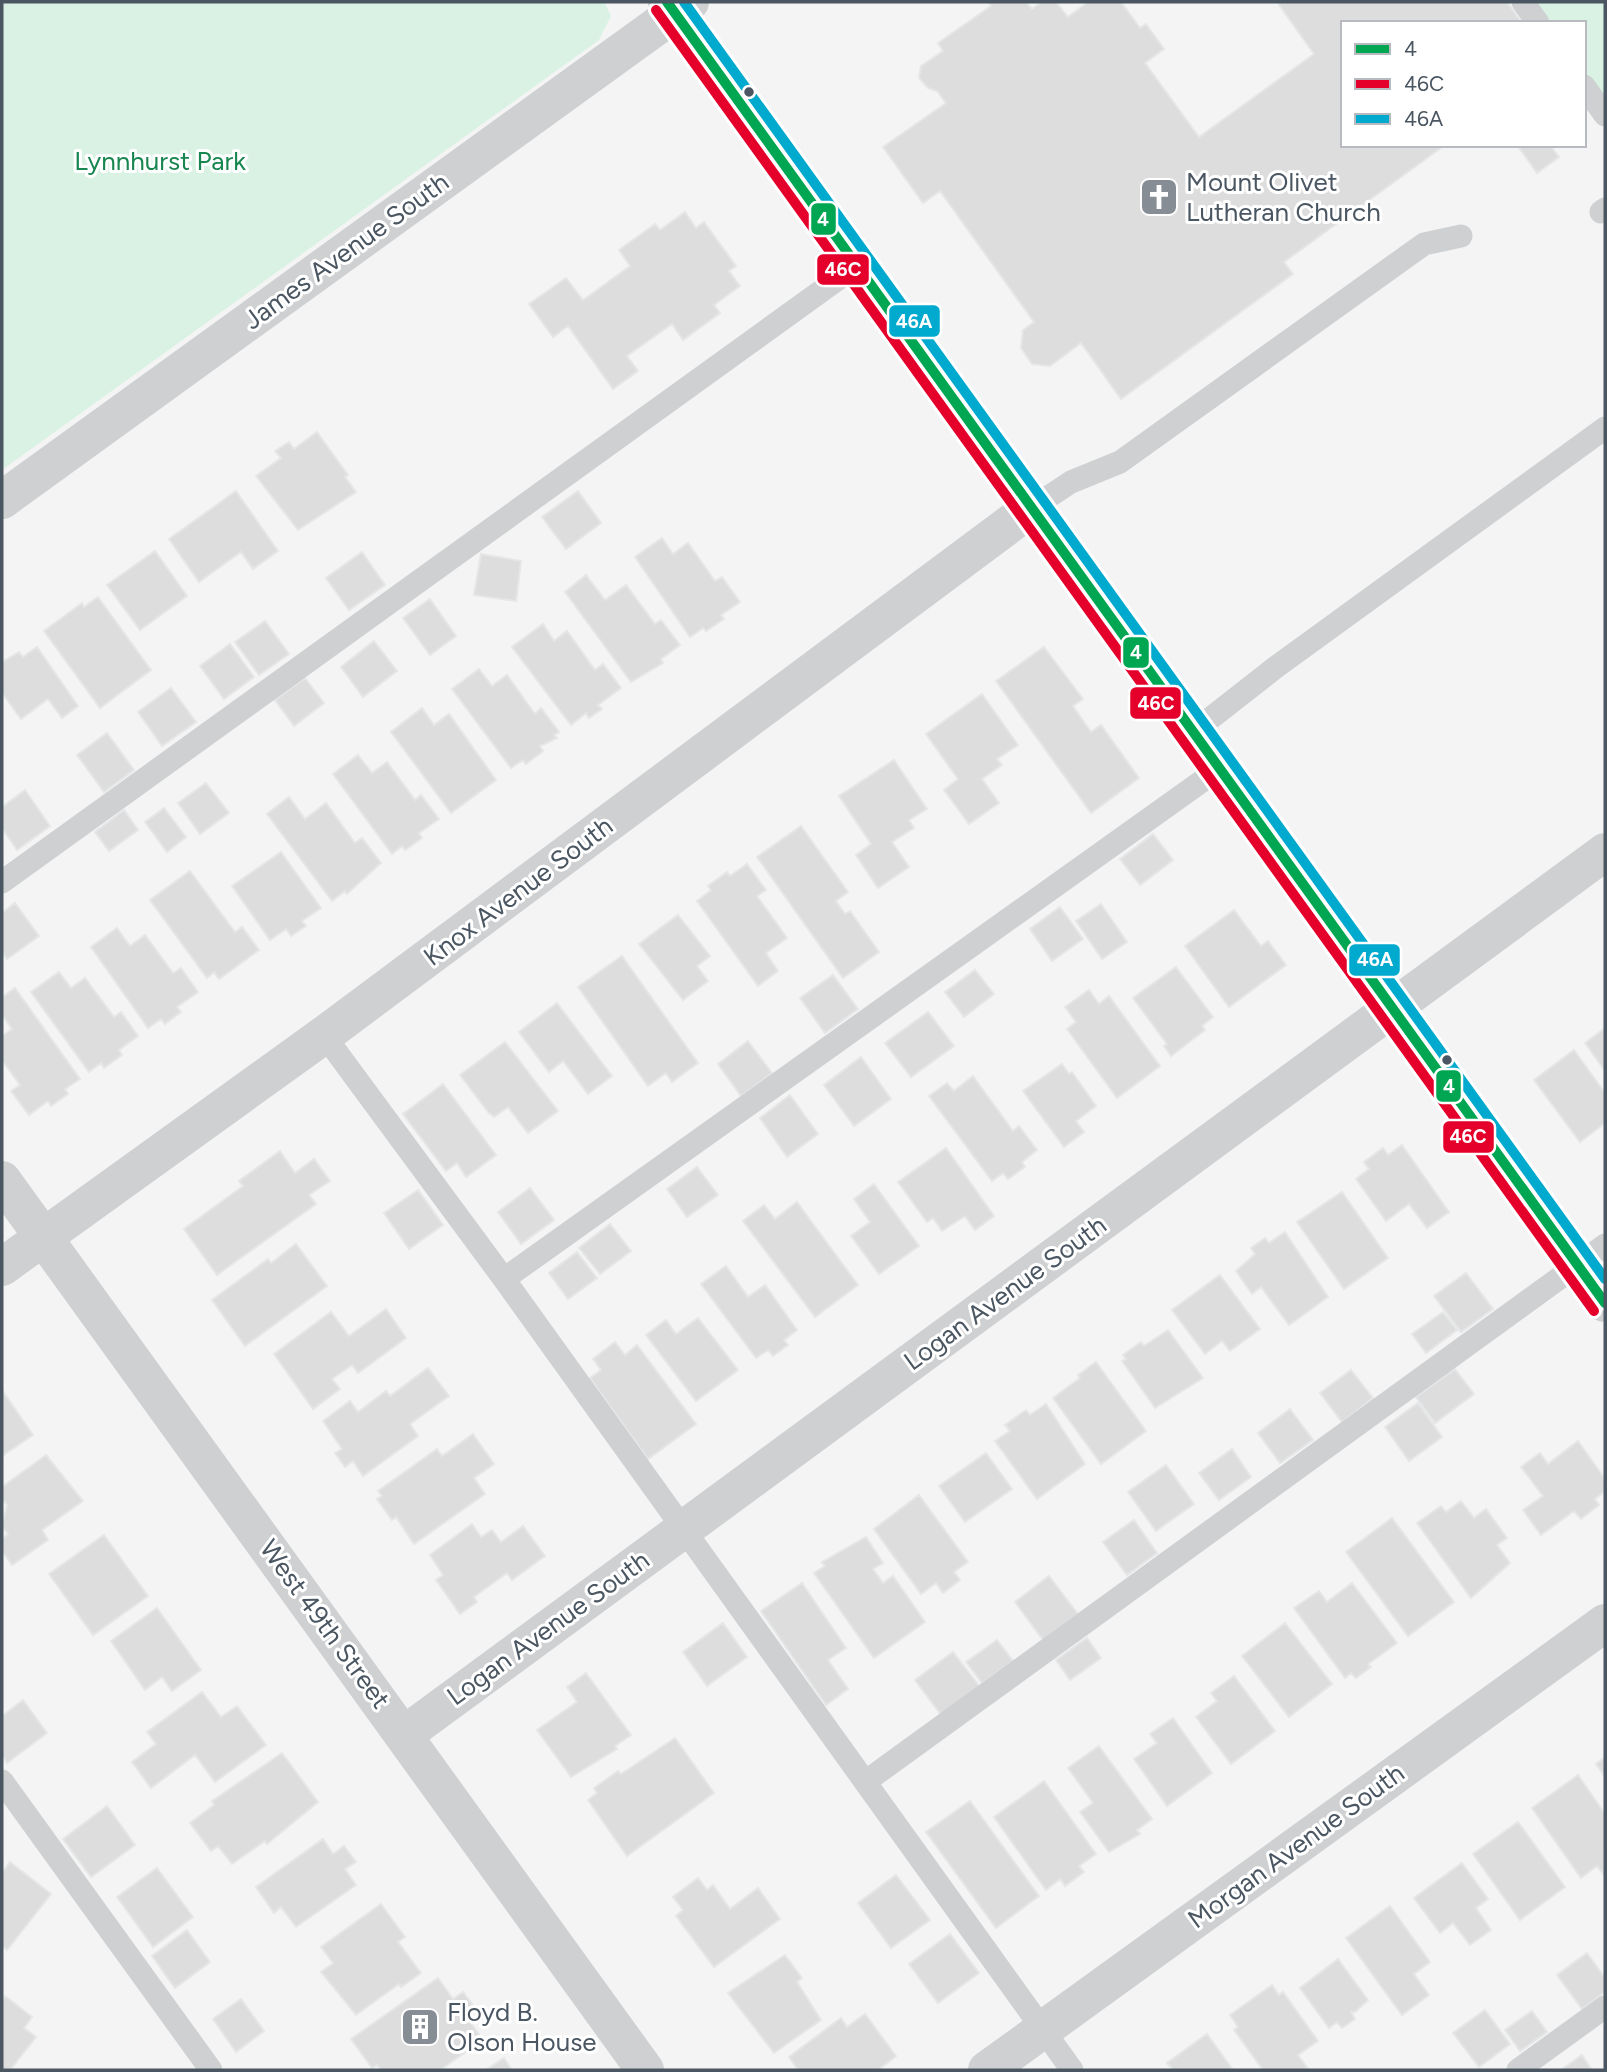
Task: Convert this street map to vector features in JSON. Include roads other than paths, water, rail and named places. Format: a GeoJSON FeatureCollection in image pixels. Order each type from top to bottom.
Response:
{"type":"FeatureCollection","features":[{"type":"Feature","properties":{"kind":"main road"},"geometry":{"type":"LineString","coordinates":[[678,5],[856,266],[1393,1007],[1592,1255],[1605,1303]]}},
{"type":"Feature","properties":{"kind":"street","name":"James Avenue South"},"geometry":{"type":"LineString","coordinates":[[2,500],[678,5]]}},
{"type":"Feature","properties":{"kind":"street","name":"Knox Avenue South"},"geometry":{"type":"LineString","coordinates":[[2,1267],[324,1035],[1030,509]]}},
{"type":"Feature","properties":{"kind":"street","name":"Logan Avenue South"},"geometry":{"type":"LineString","coordinates":[[405,1734],[1605,852]]}},
{"type":"Feature","properties":{"kind":"street","name":"West 49th Street"},"geometry":{"type":"LineString","coordinates":[[2,1180],[405,1734],[645,2070]]}},
{"type":"Feature","properties":{"kind":"street","name":"Morgan Avenue South"},"geometry":{"type":"LineString","coordinates":[[987,2070],[1605,1623]]}},
{"type":"Feature","properties":{"kind":"lane"},"geometry":{"type":"LineString","coordinates":[[1523,2],[1537,21]]}},
{"type":"Feature","properties":{"kind":"lane"},"geometry":{"type":"LineString","coordinates":[[1586,89],[1605,116]]}},
{"type":"Feature","properties":{"kind":"lane"},"geometry":{"type":"LineString","coordinates":[[1030,509],[1071,482],[1120,462],[1424,244],[1461,236]]}},
{"type":"Feature","properties":{"kind":"lane"},"geometry":{"type":"LineString","coordinates":[[2,882],[856,266]]}},
{"type":"Feature","properties":{"kind":"lane"},"geometry":{"type":"LineString","coordinates":[[1193,732],[1276,667],[1605,428]]}},
{"type":"Feature","properties":{"kind":"lane"},"geometry":{"type":"LineString","coordinates":[[504,1279],[1219,769]]}},
{"type":"Feature","properties":{"kind":"lane"},"geometry":{"type":"LineString","coordinates":[[324,1035],[504,1279],[1072,2070]]}},
{"type":"Feature","properties":{"kind":"lane"},"geometry":{"type":"LineString","coordinates":[[865,1782],[1592,1255]]}},
{"type":"Feature","properties":{"kind":"lane"},"geometry":{"type":"LineString","coordinates":[[2,1781],[211,2070]]}},
{"type":"Feature","properties":{"kind":"lane"},"geometry":{"type":"LineString","coordinates":[[1518,2070],[1605,2007]]}},
{"type":"Feature","properties":{"kind":"place","name":"Mount Olivet Lutheran Church"},"geometry":{"type":"Point","coordinates":[1159,197]}},
{"type":"Feature","properties":{"kind":"place","name":"Floyd B. Olson House"},"geometry":{"type":"Point","coordinates":[420,2027]}},
{"type":"Feature","properties":{"kind":"park label","name":"Lynnhurst Park"},"geometry":{"type":"Point","coordinates":[160,161]}}]}
